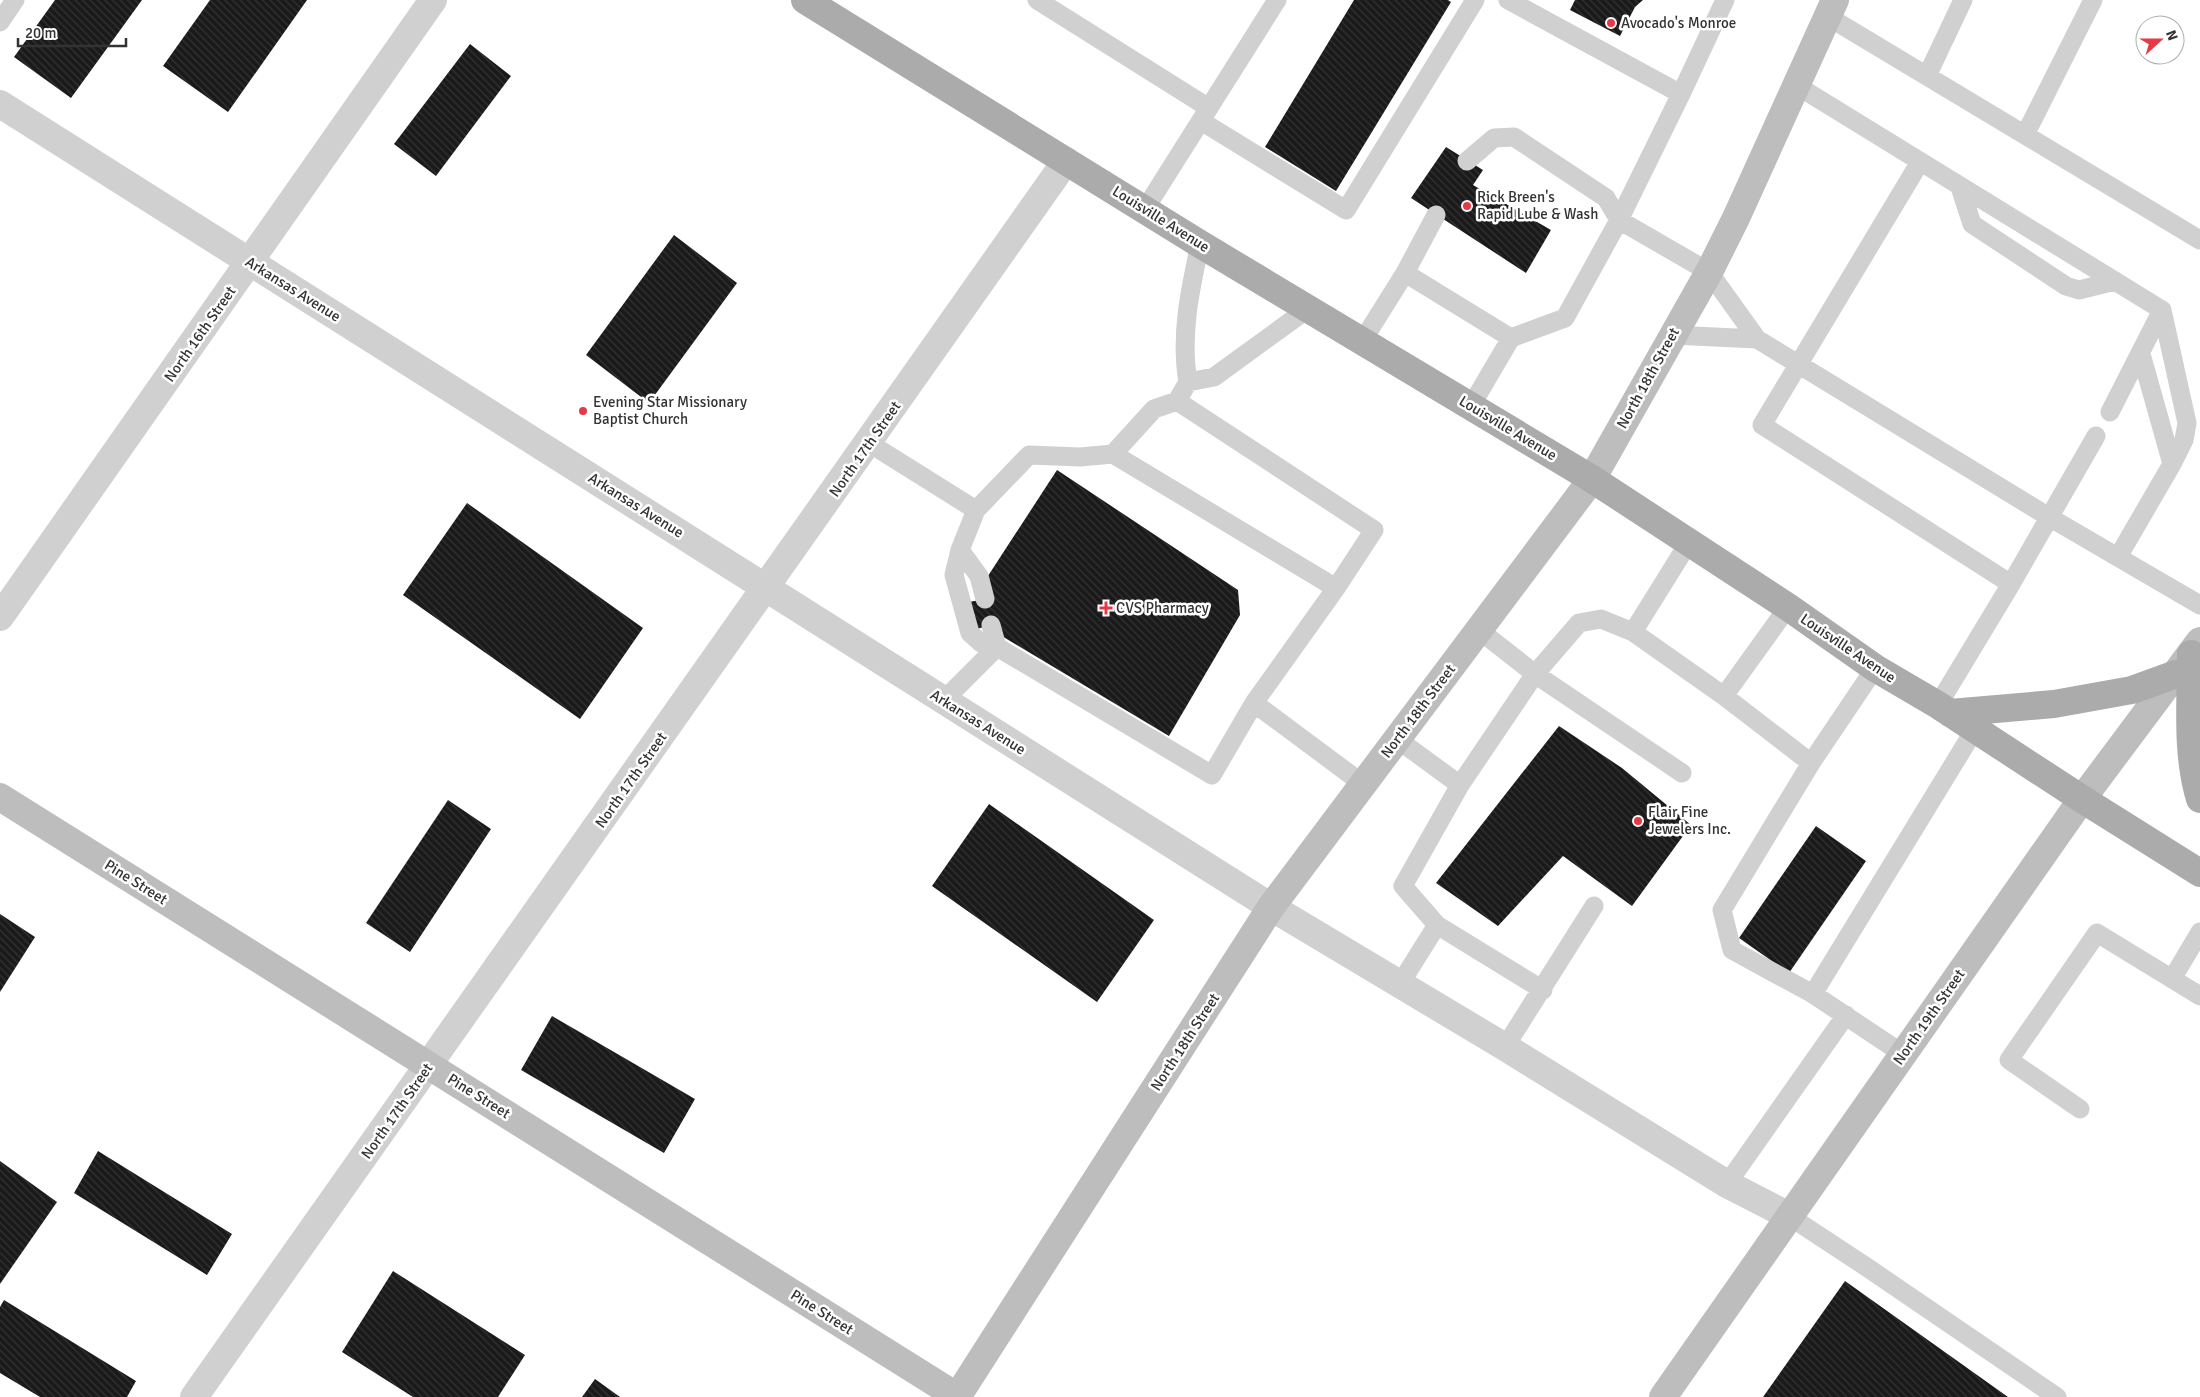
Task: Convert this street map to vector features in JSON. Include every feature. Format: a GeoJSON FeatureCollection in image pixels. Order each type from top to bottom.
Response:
{"type":"FeatureCollection","features":[{"type":"Feature","properties":{"kind":"main road","name":"Louisville Avenue"},"geometry":{"type":"LineString","coordinates":[[805,0],[1200,244],[1592,479],[1788,607],[1875,668],[1944,709],[2082,799],[2200,872]]}},
{"type":"Feature","properties":{"kind":"main road"},"geometry":{"type":"LineString","coordinates":[[1944,709],[2054,704],[2132,690],[2189,656],[2195,782],[2200,799]]}},
{"type":"Feature","properties":{"kind":"street","name":"North 16th Street"},"geometry":{"type":"LineString","coordinates":[[0,618],[433,0]]}},
{"type":"Feature","properties":{"kind":"street","name":"North 18th Street"},"geometry":{"type":"LineString","coordinates":[[957,1397],[1271,907],[1592,479],[1709,272],[1736,218],[1831,8]]}},
{"type":"Feature","properties":{"kind":"street","name":"Arkansas Avenue"},"geometry":{"type":"LineString","coordinates":[[0,104],[1271,907],[1505,1047],[1728,1184],[1789,1216]]}},
{"type":"Feature","properties":{"kind":"street","name":"North 17th Street"},"geometry":{"type":"LineString","coordinates":[[194,1397],[767,588],[1066,161]]}},
{"type":"Feature","properties":{"kind":"street","name":"North 19th Street"},"geometry":{"type":"LineString","coordinates":[[1663,1397],[2082,799],[2189,656]]}},
{"type":"Feature","properties":{"kind":"street","name":"Pine Street"},"geometry":{"type":"LineString","coordinates":[[0,797],[957,1397]]}},
{"type":"Feature","properties":{"kind":"lane"},"geometry":{"type":"LineString","coordinates":[[0,22],[15,0]]}},
{"type":"Feature","properties":{"kind":"lane"},"geometry":{"type":"LineString","coordinates":[[1037,0],[1346,210],[1475,0]]}},
{"type":"Feature","properties":{"kind":"lane"},"geometry":{"type":"LineString","coordinates":[[1145,209],[1277,0]]}},
{"type":"Feature","properties":{"kind":"lane"},"geometry":{"type":"LineString","coordinates":[[1472,406],[1511,338],[1565,318],[1619,220],[1725,0]]}},
{"type":"Feature","properties":{"kind":"lane"},"geometry":{"type":"LineString","coordinates":[[1927,76],[1963,0]]}},
{"type":"Feature","properties":{"kind":"lane"},"geometry":{"type":"LineString","coordinates":[[2025,135],[2093,0]]}},
{"type":"Feature","properties":{"kind":"lane"},"geometry":{"type":"LineString","coordinates":[[1519,3],[1681,94]]}},
{"type":"Feature","properties":{"kind":"lane"},"geometry":{"type":"LineString","coordinates":[[1831,8],[1927,76],[2200,240]]}},
{"type":"Feature","properties":{"kind":"lane"},"geometry":{"type":"LineString","coordinates":[[1796,86],[2162,310],[2186,422],[2184,440],[2118,557]]}},
{"type":"Feature","properties":{"kind":"lane"},"geometry":{"type":"LineString","coordinates":[[1468,160],[1494,138],[1514,137],[1606,198],[1619,220],[1709,272],[1758,339],[2049,517],[2200,605]]}},
{"type":"Feature","properties":{"kind":"lane"},"geometry":{"type":"LineString","coordinates":[[1920,162],[1762,425],[2011,584]]}},
{"type":"Feature","properties":{"kind":"lane"},"geometry":{"type":"LineString","coordinates":[[1960,187],[1972,224],[2066,286],[2079,290],[2115,282]]}},
{"type":"Feature","properties":{"kind":"lane"},"geometry":{"type":"LineString","coordinates":[[1363,340],[1405,273],[1436,214]]}},
{"type":"Feature","properties":{"kind":"lane"},"geometry":{"type":"LineString","coordinates":[[1113,454],[1154,409],[1177,401],[1188,382],[1184,359],[1188,300],[1200,244]]}},
{"type":"Feature","properties":{"kind":"lane"},"geometry":{"type":"LineString","coordinates":[[1405,273],[1511,338]]}},
{"type":"Feature","properties":{"kind":"lane"},"geometry":{"type":"LineString","coordinates":[[1188,382],[1214,376],[1309,308]]}},
{"type":"Feature","properties":{"kind":"lane"},"geometry":{"type":"LineString","coordinates":[[2110,412],[2162,310]]}},
{"type":"Feature","properties":{"kind":"lane"},"geometry":{"type":"LineString","coordinates":[[1672,335],[1758,339]]}},
{"type":"Feature","properties":{"kind":"lane"},"geometry":{"type":"LineString","coordinates":[[2141,354],[2172,464]]}},
{"type":"Feature","properties":{"kind":"lane"},"geometry":{"type":"LineString","coordinates":[[1177,401],[1374,530],[1336,588],[1254,704],[1212,775],[996,648],[981,643],[970,633],[954,575],[960,550],[976,510],[1029,455],[1080,457],[1113,454],[1336,588]]}},
{"type":"Feature","properties":{"kind":"lane"},"geometry":{"type":"LineString","coordinates":[[1944,709],[2011,584],[2096,436]]}},
{"type":"Feature","properties":{"kind":"lane"},"geometry":{"type":"LineString","coordinates":[[869,443],[976,510]]}},
{"type":"Feature","properties":{"kind":"lane"},"geometry":{"type":"LineString","coordinates":[[1633,632],[1689,542]]}},
{"type":"Feature","properties":{"kind":"lane"},"geometry":{"type":"LineString","coordinates":[[960,550],[979,576],[985,599]]}},
{"type":"Feature","properties":{"kind":"lane"},"geometry":{"type":"LineString","coordinates":[[1724,696],[1788,607]]}},
{"type":"Feature","properties":{"kind":"lane"},"geometry":{"type":"LineString","coordinates":[[1543,990],[1437,925],[1403,886],[1460,785],[1536,674],[1580,623],[1601,619],[1633,632],[1724,696],[1811,763]]}},
{"type":"Feature","properties":{"kind":"lane"},"geometry":{"type":"LineString","coordinates":[[991,625],[996,648]]}},
{"type":"Feature","properties":{"kind":"lane"},"geometry":{"type":"LineString","coordinates":[[1479,630],[1536,674],[1682,773]]}},
{"type":"Feature","properties":{"kind":"lane"},"geometry":{"type":"LineString","coordinates":[[944,700],[996,648]]}},
{"type":"Feature","properties":{"kind":"lane"},"geometry":{"type":"LineString","coordinates":[[1875,668],[1811,763],[1722,910],[1732,950],[1813,994],[1903,1054]]}},
{"type":"Feature","properties":{"kind":"lane"},"geometry":{"type":"LineString","coordinates":[[1254,704],[1363,784]]}},
{"type":"Feature","properties":{"kind":"lane"},"geometry":{"type":"LineString","coordinates":[[1813,994],[1975,729]]}},
{"type":"Feature","properties":{"kind":"lane"},"geometry":{"type":"LineString","coordinates":[[1397,739],[1460,785]]}},
{"type":"Feature","properties":{"kind":"lane"},"geometry":{"type":"LineString","coordinates":[[1505,1047],[1543,990],[1594,906]]}},
{"type":"Feature","properties":{"kind":"lane"},"geometry":{"type":"LineString","coordinates":[[1400,984],[1437,925]]}},
{"type":"Feature","properties":{"kind":"lane"},"geometry":{"type":"LineString","coordinates":[[2172,979],[2200,932]]}},
{"type":"Feature","properties":{"kind":"lane"},"geometry":{"type":"LineString","coordinates":[[2080,1109],[2010,1060],[2097,933],[2200,996]]}},
{"type":"Feature","properties":{"kind":"lane"},"geometry":{"type":"LineString","coordinates":[[1728,1184],[1846,1016]]}},
{"type":"Feature","properties":{"kind":"lane"},"geometry":{"type":"LineString","coordinates":[[1789,1216],[2057,1397]]}},
{"type":"Feature","properties":{"kind":"building"},"geometry":{"type":"Polygon","coordinates":[[[55,0],[142,0],[71,98],[14,57],[55,0]]]}},
{"type":"Feature","properties":{"kind":"building"},"geometry":{"type":"Polygon","coordinates":[[[210,0],[307,0],[228,112],[163,66],[210,0]]]}},
{"type":"Feature","properties":{"kind":"building"},"geometry":{"type":"Polygon","coordinates":[[[1354,0],[1448,0],[1451,2],[1336,191],[1265,147],[1354,0]]]}},
{"type":"Feature","properties":{"kind":"building","name":"Avocado's Monroe"},"geometry":{"type":"Polygon","coordinates":[[[1575,0],[1643,0],[1635,7],[1620,36],[1570,10],[1575,0]]]}},
{"type":"Feature","properties":{"kind":"building"},"geometry":{"type":"Polygon","coordinates":[[[470,44],[511,76],[436,176],[394,144],[470,44]]]}},
{"type":"Feature","properties":{"kind":"building","name":"Rick Breen's Rapid Lube & Wash"},"geometry":{"type":"Polygon","coordinates":[[[1446,147],[1483,170],[1473,185],[1551,230],[1526,273],[1411,198],[1446,147]]]}},
{"type":"Feature","properties":{"kind":"building"},"geometry":{"type":"Polygon","coordinates":[[[674,235],[737,283],[649,403],[586,355],[674,235]]]}},
{"type":"Feature","properties":{"kind":"building","name":"CVS Pharmacy"},"geometry":{"type":"Polygon","coordinates":[[[1057,470],[1238,590],[1240,615],[1169,736],[1000,635],[991,625],[977,629],[969,602],[985,599],[986,579],[1057,470]]]}},
{"type":"Feature","properties":{"kind":"building"},"geometry":{"type":"Polygon","coordinates":[[[467,503],[643,628],[580,719],[403,595],[467,503]]]}},
{"type":"Feature","properties":{"kind":"building"},"geometry":{"type":"Polygon","coordinates":[[[1559,726],[1622,768],[1691,825],[1632,906],[1563,856],[1498,926],[1436,883],[1559,726]]]}},
{"type":"Feature","properties":{"kind":"building"},"geometry":{"type":"Polygon","coordinates":[[[448,800],[491,829],[410,952],[366,923],[448,800]]]}},
{"type":"Feature","properties":{"kind":"building"},"geometry":{"type":"Polygon","coordinates":[[[989,804],[1154,920],[1097,1002],[932,886],[989,804]]]}},
{"type":"Feature","properties":{"kind":"building"},"geometry":{"type":"Polygon","coordinates":[[[1816,826],[1866,861],[1789,973],[1739,938],[1816,826]]]}},
{"type":"Feature","properties":{"kind":"building"},"geometry":{"type":"Polygon","coordinates":[[[0,914],[35,937],[0,992],[0,914]]]}},
{"type":"Feature","properties":{"kind":"building"},"geometry":{"type":"Polygon","coordinates":[[[552,1016],[695,1099],[664,1153],[521,1070],[552,1016]]]}},
{"type":"Feature","properties":{"kind":"building"},"geometry":{"type":"Polygon","coordinates":[[[98,1151],[232,1234],[207,1275],[74,1193],[98,1151]]]}},
{"type":"Feature","properties":{"kind":"building"},"geometry":{"type":"Polygon","coordinates":[[[0,1161],[57,1202],[0,1284],[0,1161]]]}},
{"type":"Feature","properties":{"kind":"building"},"geometry":{"type":"Polygon","coordinates":[[[393,1271],[525,1355],[498,1397],[413,1397],[342,1352],[393,1271]]]}},
{"type":"Feature","properties":{"kind":"building"},"geometry":{"type":"Polygon","coordinates":[[[1845,1281],[2008,1397],[1763,1397],[1845,1281]]]}},
{"type":"Feature","properties":{"kind":"building"},"geometry":{"type":"Polygon","coordinates":[[[4,1300],[136,1381],[127,1397],[40,1397],[0,1373],[0,1307],[4,1300]]]}},
{"type":"Feature","properties":{"kind":"building"},"geometry":{"type":"Polygon","coordinates":[[[595,1379],[620,1397],[582,1397],[595,1379]]]}},
{"type":"Feature","properties":{"kind":"place","name":"Avocado's Monroe"},"geometry":{"type":"Point","coordinates":[1611,23]}},
{"type":"Feature","properties":{"kind":"place","name":"Rick Breen's Rapid Lube & Wash"},"geometry":{"type":"Point","coordinates":[1467,206]}},
{"type":"Feature","properties":{"kind":"place","name":"Evening Star Missionary Baptist Church"},"geometry":{"type":"Point","coordinates":[583,411]}},
{"type":"Feature","properties":{"kind":"place","name":"CVS Pharmacy"},"geometry":{"type":"Point","coordinates":[1106,608]}},
{"type":"Feature","properties":{"kind":"place","name":"Flair Fine Jewelers Inc."},"geometry":{"type":"Point","coordinates":[1638,821]}}]}
